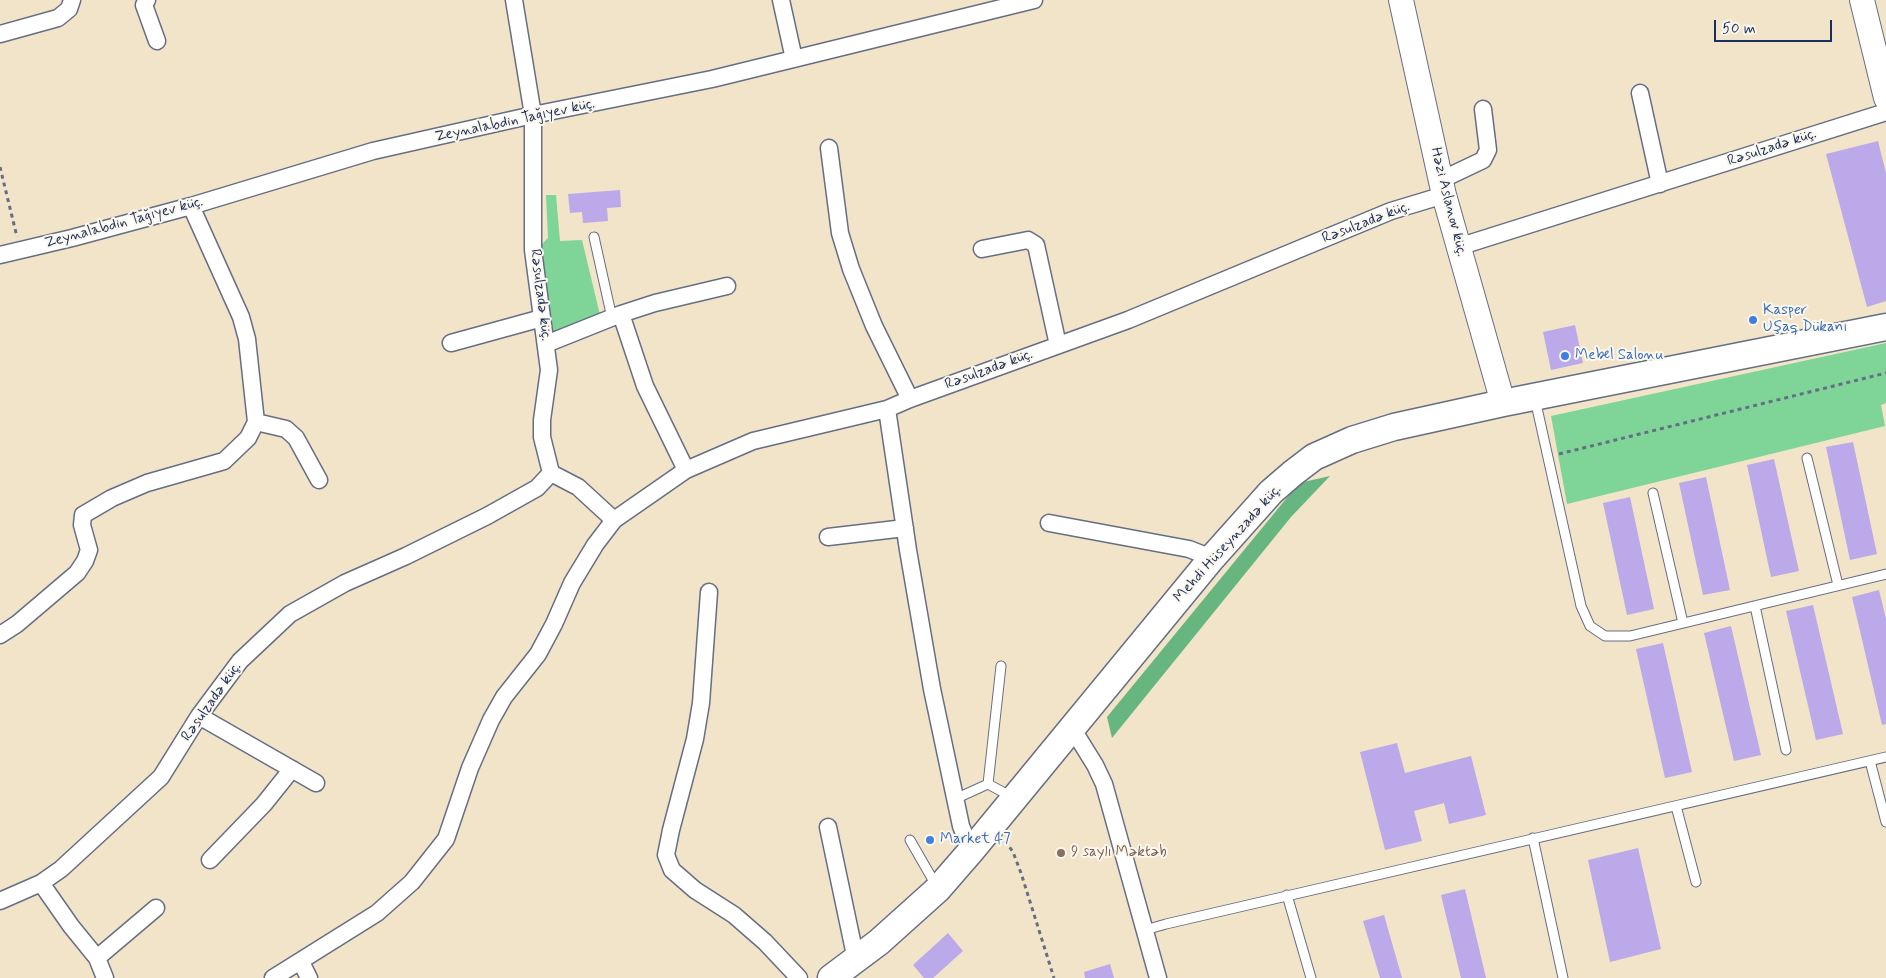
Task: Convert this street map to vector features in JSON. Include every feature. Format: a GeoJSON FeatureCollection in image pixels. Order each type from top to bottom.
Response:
{"type":"FeatureCollection","features":[{"type":"Feature","properties":{"kind":"main road","name":"Həzi Aslanov küç."},"geometry":{"type":"LineString","coordinates":[[1401,0],[1442,188],[1503,402]]}},
{"type":"Feature","properties":{"kind":"main road"},"geometry":{"type":"LineString","coordinates":[[1862,0],[1886,98]]}},
{"type":"Feature","properties":{"kind":"main road","name":"Mehdi Hüseynzadə küç."},"geometry":{"type":"LineString","coordinates":[[831,978],[856,960],[938,889],[1212,558],[1271,492],[1314,458],[1352,440],[1394,427],[1503,402],[1886,327]]}},
{"type":"Feature","properties":{"kind":"street"},"geometry":{"type":"LineString","coordinates":[[0,34],[58,18],[69,9],[72,0]]}},
{"type":"Feature","properties":{"kind":"street"},"geometry":{"type":"LineString","coordinates":[[146,0],[144,5],[157,41]]}},
{"type":"Feature","properties":{"kind":"street","name":"Rəsulzadə küç."},"geometry":{"type":"LineString","coordinates":[[0,901],[41,883],[61,869],[161,777],[199,716],[240,661],[290,614],[345,584],[487,516],[538,488],[551,473],[542,437],[542,420],[549,370],[533,250],[533,116],[514,0]]}},
{"type":"Feature","properties":{"kind":"street"},"geometry":{"type":"LineString","coordinates":[[781,0],[794,59]]}},
{"type":"Feature","properties":{"kind":"street","name":"Zeynalabdin Tağıyev küç."},"geometry":{"type":"LineString","coordinates":[[0,255],[191,206],[373,151],[650,93],[794,59],[986,6],[1034,0]]}},
{"type":"Feature","properties":{"kind":"street"},"geometry":{"type":"LineString","coordinates":[[1640,93],[1660,184]]}},
{"type":"Feature","properties":{"kind":"street","name":"Rəsulzadə küç."},"geometry":{"type":"LineString","coordinates":[[614,520],[686,470],[753,441],[887,409],[1128,320],[1442,188],[1483,160],[1488,150],[1483,109]]}},
{"type":"Feature","properties":{"kind":"street","name":"Rəsulzadə küç."},"geometry":{"type":"LineString","coordinates":[[1458,247],[1886,112]]}},
{"type":"Feature","properties":{"kind":"street"},"geometry":{"type":"LineString","coordinates":[[829,148],[840,233],[851,269],[874,326],[910,399]]}},
{"type":"Feature","properties":{"kind":"street"},"geometry":{"type":"LineString","coordinates":[[0,636],[77,573],[90,550],[82,525],[84,515],[112,498],[147,483],[224,461],[248,438],[256,422],[249,347],[242,317],[191,206]]}},
{"type":"Feature","properties":{"kind":"street"},"geometry":{"type":"LineString","coordinates":[[982,249],[1028,240],[1036,245],[1058,345]]}},
{"type":"Feature","properties":{"kind":"street"},"geometry":{"type":"LineString","coordinates":[[546,344],[654,303],[727,286]]}},
{"type":"Feature","properties":{"kind":"street"},"geometry":{"type":"LineString","coordinates":[[616,316],[645,386],[686,470]]}},
{"type":"Feature","properties":{"kind":"street"},"geometry":{"type":"LineString","coordinates":[[451,343],[542,318]]}},
{"type":"Feature","properties":{"kind":"street"},"geometry":{"type":"LineString","coordinates":[[887,409],[932,689],[961,826],[971,851]]}},
{"type":"Feature","properties":{"kind":"street"},"geometry":{"type":"LineString","coordinates":[[256,422],[286,429],[296,438],[319,480]]}},
{"type":"Feature","properties":{"kind":"street"},"geometry":{"type":"LineString","coordinates":[[273,978],[377,913],[412,882],[446,839],[470,768],[491,720],[504,697],[538,654],[572,583],[595,545],[614,520],[578,487],[551,473]]}},
{"type":"Feature","properties":{"kind":"street"},"geometry":{"type":"LineString","coordinates":[[1049,523],[1190,549],[1212,558]]}},
{"type":"Feature","properties":{"kind":"street"},"geometry":{"type":"LineString","coordinates":[[828,537],[905,528]]}},
{"type":"Feature","properties":{"kind":"street"},"geometry":{"type":"LineString","coordinates":[[709,592],[701,703],[696,739],[666,855],[672,870],[696,890],[734,914],[765,942],[799,978]]}},
{"type":"Feature","properties":{"kind":"street"},"geometry":{"type":"LineString","coordinates":[[199,716],[316,783]]}},
{"type":"Feature","properties":{"kind":"street"},"geometry":{"type":"LineString","coordinates":[[1072,728],[1096,765],[1104,784],[1158,978]]}},
{"type":"Feature","properties":{"kind":"street"},"geometry":{"type":"LineString","coordinates":[[210,860],[264,804],[292,769]]}},
{"type":"Feature","properties":{"kind":"street"},"geometry":{"type":"LineString","coordinates":[[828,827],[856,960]]}},
{"type":"Feature","properties":{"kind":"street"},"geometry":{"type":"LineString","coordinates":[[41,883],[71,926],[97,958],[105,978]]}},
{"type":"Feature","properties":{"kind":"street"},"geometry":{"type":"LineString","coordinates":[[97,958],[156,908]]}},
{"type":"Feature","properties":{"kind":"street"},"geometry":{"type":"LineString","coordinates":[[301,962],[309,978]]}},
{"type":"Feature","properties":{"kind":"lane"},"geometry":{"type":"LineString","coordinates":[[594,237],[616,316]]}},
{"type":"Feature","properties":{"kind":"lane"},"geometry":{"type":"LineString","coordinates":[[1535,396],[1581,606],[1590,626],[1605,636],[1630,636],[1886,574]]}},
{"type":"Feature","properties":{"kind":"lane"},"geometry":{"type":"LineString","coordinates":[[1807,458],[1838,585]]}},
{"type":"Feature","properties":{"kind":"lane"},"geometry":{"type":"LineString","coordinates":[[1653,493],[1683,623]]}},
{"type":"Feature","properties":{"kind":"lane"},"geometry":{"type":"LineString","coordinates":[[1755,606],[1786,750]]}},
{"type":"Feature","properties":{"kind":"lane"},"geometry":{"type":"LineString","coordinates":[[988,784],[1001,666]]}},
{"type":"Feature","properties":{"kind":"lane"},"geometry":{"type":"LineString","coordinates":[[1145,930],[1886,757]]}},
{"type":"Feature","properties":{"kind":"lane"},"geometry":{"type":"LineString","coordinates":[[1870,760],[1886,822]]}},
{"type":"Feature","properties":{"kind":"lane"},"geometry":{"type":"LineString","coordinates":[[955,798],[988,784],[1014,798]]}},
{"type":"Feature","properties":{"kind":"lane"},"geometry":{"type":"LineString","coordinates":[[1676,806],[1696,882]]}},
{"type":"Feature","properties":{"kind":"lane"},"geometry":{"type":"LineString","coordinates":[[1533,838],[1563,978]]}},
{"type":"Feature","properties":{"kind":"lane"},"geometry":{"type":"LineString","coordinates":[[910,840],[938,889]]}},
{"type":"Feature","properties":{"kind":"lane"},"geometry":{"type":"LineString","coordinates":[[1287,896],[1311,978]]}},
{"type":"Feature","properties":{"kind":"path"},"geometry":{"type":"LineString","coordinates":[[0,167],[21,250]]}},
{"type":"Feature","properties":{"kind":"path"},"geometry":{"type":"LineString","coordinates":[[1558,454],[1886,373]]}},
{"type":"Feature","properties":{"kind":"path"},"geometry":{"type":"LineString","coordinates":[[991,826],[1013,852],[1022,873],[1054,978]]}},
{"type":"Feature","properties":{"kind":"green space"},"geometry":{"type":"Polygon","coordinates":[[[546,195],[556,195],[560,241],[582,240],[600,315],[553,333],[540,246],[548,238],[546,195]]]}},
{"type":"Feature","properties":{"kind":"green space"},"geometry":{"type":"Polygon","coordinates":[[[1886,343],[1886,403],[1881,405],[1885,426],[1567,504],[1551,416],[1886,343]]]}},
{"type":"Feature","properties":{"kind":"green space"},"geometry":{"type":"Polygon","coordinates":[[[1330,476],[1291,517],[1112,738],[1107,717],[1299,483],[1330,476]]]}},
{"type":"Feature","properties":{"kind":"building"},"geometry":{"type":"Polygon","coordinates":[[[1878,141],[1886,173],[1886,301],[1867,307],[1826,154],[1878,141]]]}},
{"type":"Feature","properties":{"kind":"building"},"geometry":{"type":"Polygon","coordinates":[[[620,190],[621,207],[607,208],[608,221],[583,223],[582,212],[570,213],[568,194],[620,190]]]}},
{"type":"Feature","properties":{"kind":"building"},"geometry":{"type":"Polygon","coordinates":[[[1575,325],[1583,363],[1551,370],[1543,332],[1575,325]]]}},
{"type":"Feature","properties":{"kind":"building"},"geometry":{"type":"Polygon","coordinates":[[[1853,442],[1877,554],[1850,560],[1826,447],[1853,442]]]}},
{"type":"Feature","properties":{"kind":"building"},"geometry":{"type":"Polygon","coordinates":[[[1774,459],[1799,571],[1771,577],[1747,465],[1774,459]]]}},
{"type":"Feature","properties":{"kind":"building"},"geometry":{"type":"Polygon","coordinates":[[[1706,477],[1730,590],[1703,595],[1679,483],[1706,477]]]}},
{"type":"Feature","properties":{"kind":"building"},"geometry":{"type":"Polygon","coordinates":[[[1630,497],[1654,609],[1627,615],[1603,503],[1630,497]]]}},
{"type":"Feature","properties":{"kind":"building"},"geometry":{"type":"Polygon","coordinates":[[[1879,590],[1886,619],[1886,724],[1882,725],[1852,597],[1879,590]]]}},
{"type":"Feature","properties":{"kind":"building"},"geometry":{"type":"Polygon","coordinates":[[[1813,605],[1843,734],[1816,740],[1786,611],[1813,605]]]}},
{"type":"Feature","properties":{"kind":"building"},"geometry":{"type":"Polygon","coordinates":[[[1731,626],[1761,755],[1734,761],[1704,633],[1731,626]]]}},
{"type":"Feature","properties":{"kind":"building"},"geometry":{"type":"Polygon","coordinates":[[[1663,643],[1692,772],[1665,778],[1636,649],[1663,643]]]}},
{"type":"Feature","properties":{"kind":"building"},"geometry":{"type":"Polygon","coordinates":[[[1397,743],[1405,773],[1471,756],[1486,815],[1449,824],[1444,803],[1414,811],[1422,841],[1385,850],[1360,752],[1397,743]]]}},
{"type":"Feature","properties":{"kind":"building"},"geometry":{"type":"Polygon","coordinates":[[[1638,848],[1661,949],[1610,962],[1588,860],[1638,848]]]}},
{"type":"Feature","properties":{"kind":"building"},"geometry":{"type":"Polygon","coordinates":[[[1465,889],[1486,978],[1461,978],[1441,895],[1465,889]]]}},
{"type":"Feature","properties":{"kind":"building"},"geometry":{"type":"Polygon","coordinates":[[[1384,915],[1402,978],[1380,978],[1363,921],[1384,915]]]}},
{"type":"Feature","properties":{"kind":"building"},"geometry":{"type":"Polygon","coordinates":[[[948,933],[963,951],[933,978],[924,978],[913,965],[948,933]]]}},
{"type":"Feature","properties":{"kind":"building"},"geometry":{"type":"Polygon","coordinates":[[[1110,964],[1114,978],[1085,978],[1084,972],[1110,964]]]}},
{"type":"Feature","properties":{"kind":"place","name":"Kasper Uşaq Dükanı"},"geometry":{"type":"Point","coordinates":[1753,320]}},
{"type":"Feature","properties":{"kind":"place","name":"Mebel Salonu"},"geometry":{"type":"Point","coordinates":[1565,356]}},
{"type":"Feature","properties":{"kind":"place","name":"Market 47"},"geometry":{"type":"Point","coordinates":[930,840]}},
{"type":"Feature","properties":{"kind":"place","name":"9 saylı Məktəb"},"geometry":{"type":"Point","coordinates":[1061,853]}}]}
